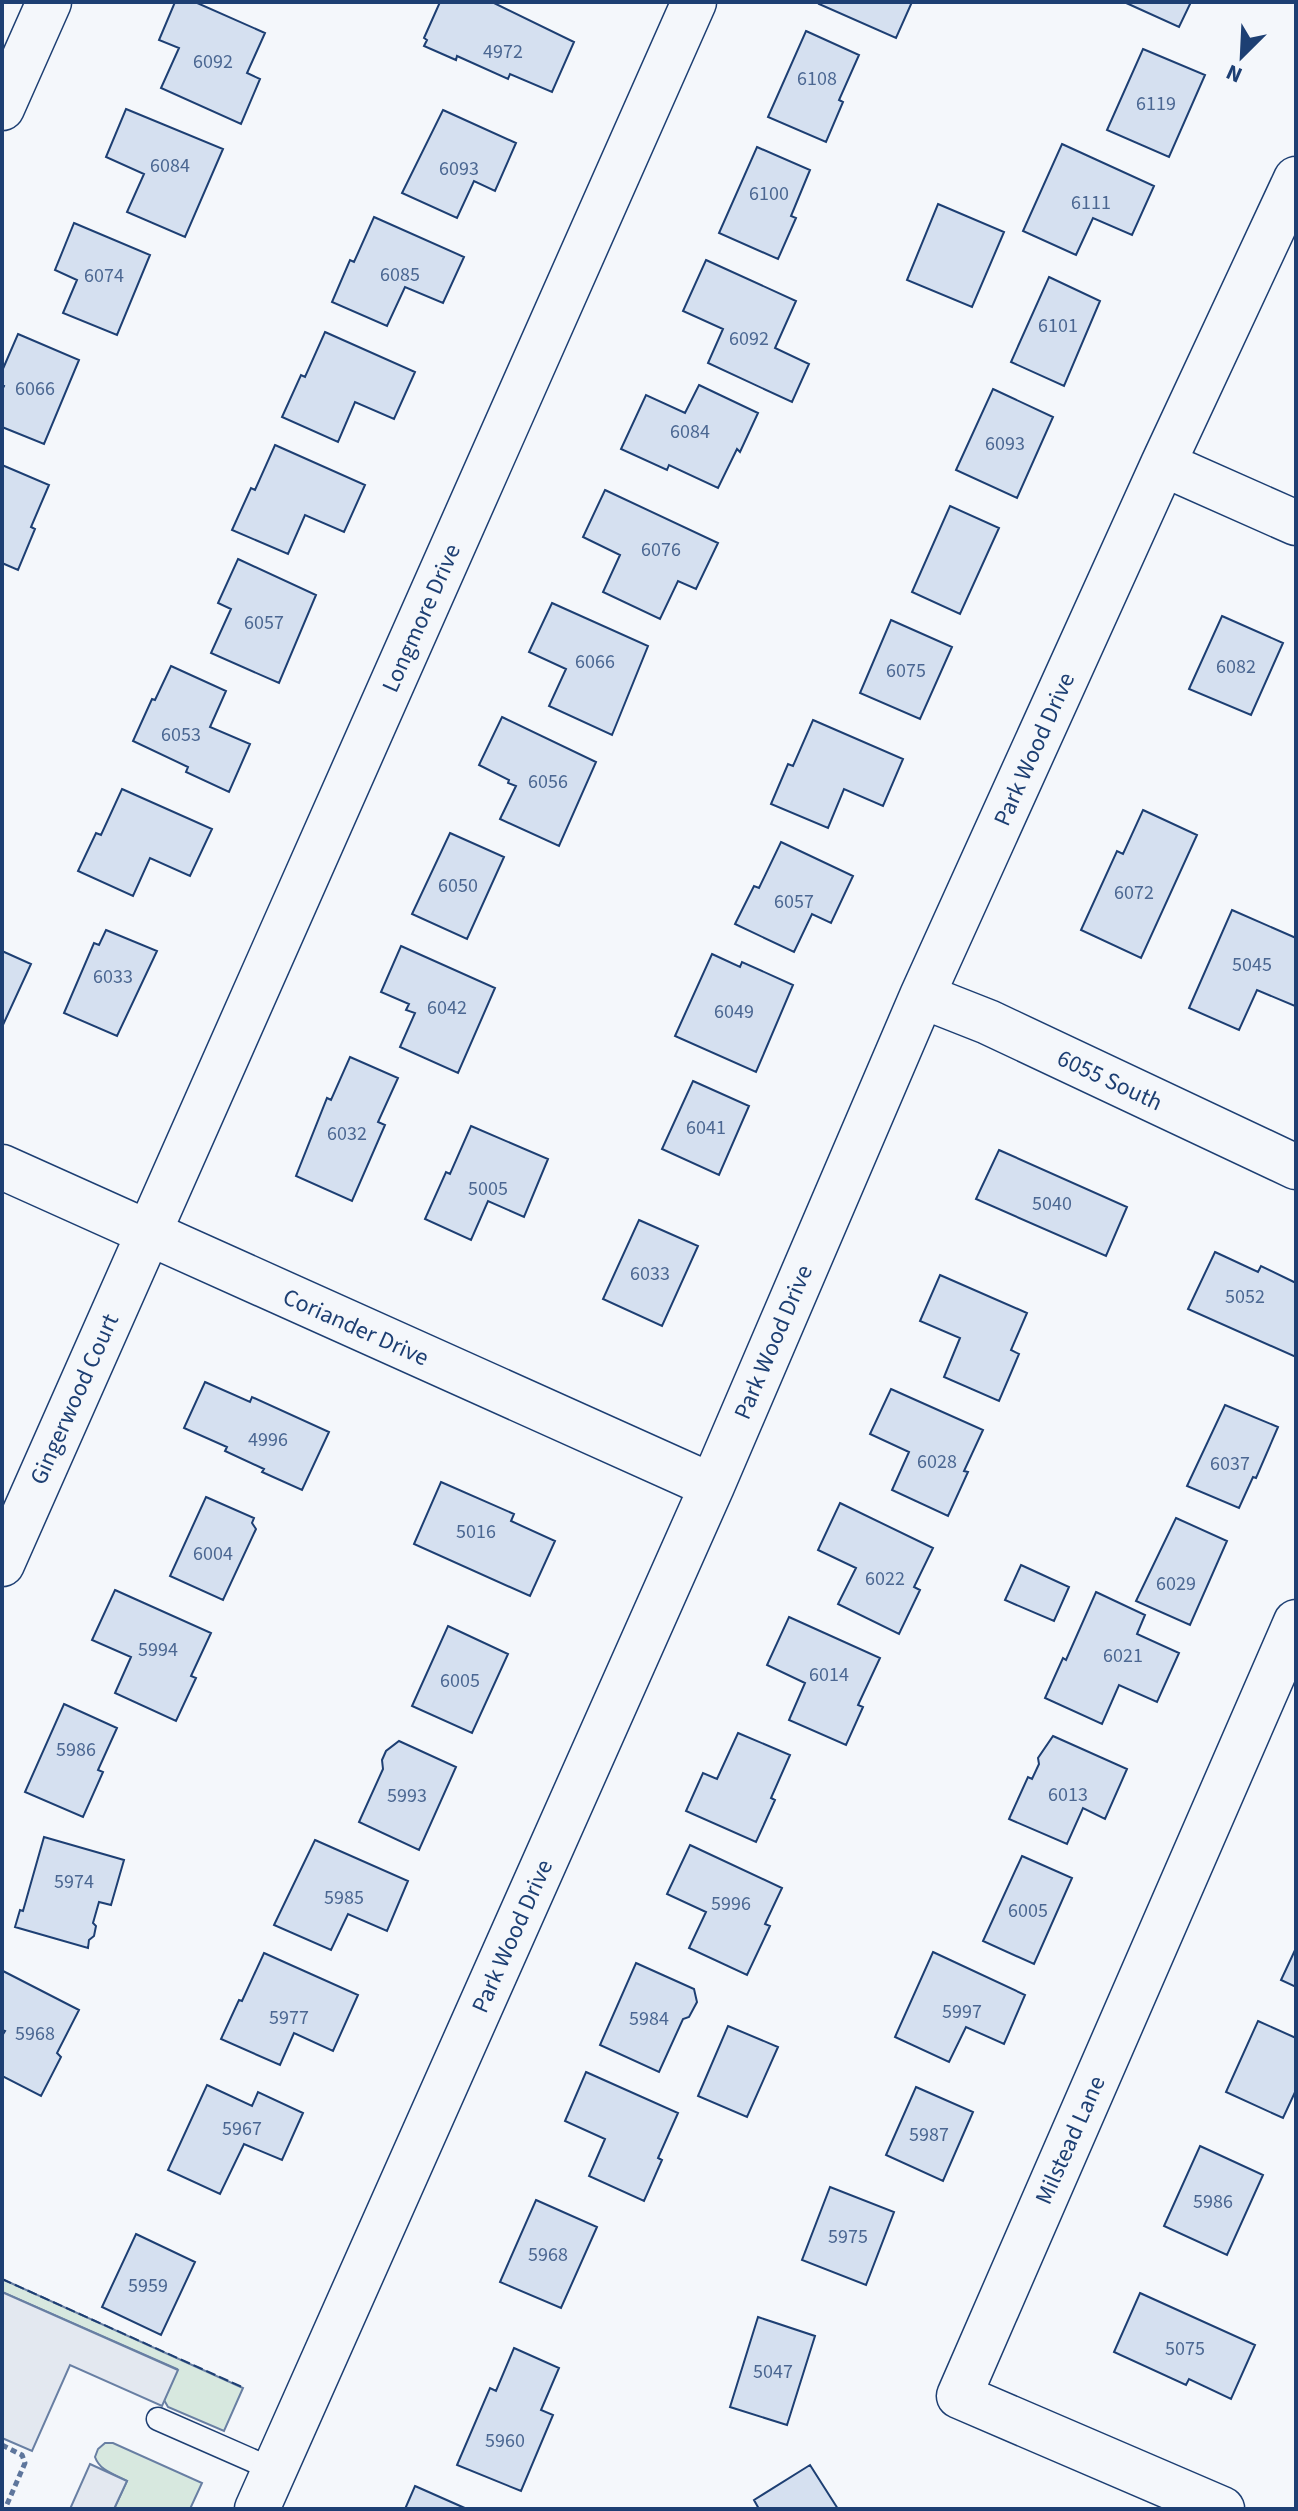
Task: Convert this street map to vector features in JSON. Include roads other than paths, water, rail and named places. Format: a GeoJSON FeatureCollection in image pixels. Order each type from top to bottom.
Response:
{"type":"FeatureCollection","features":[{"type":"Feature","properties":{"kind":"street"},"geometry":{"type":"LineString","coordinates":[[2,108],[49,2]]}},
{"type":"Feature","properties":{"kind":"street","name":"Longmore Drive"},"geometry":{"type":"LineString","coordinates":[[148,1234],[694,2]]}},
{"type":"Feature","properties":{"kind":"street","name":"Park Wood Drive"},"geometry":{"type":"LineString","coordinates":[[266,2490],[712,1486],[922,996],[1296,179]]}},
{"type":"Feature","properties":{"kind":"street"},"geometry":{"type":"LineString","coordinates":[[1163,464],[1296,523]]}},
{"type":"Feature","properties":{"kind":"street","name":"6055 South"},"geometry":{"type":"LineString","coordinates":[[922,996],[988,1022],[1296,1167]]}},
{"type":"Feature","properties":{"kind":"street","name":"Coriander Drive"},"geometry":{"type":"LineString","coordinates":[[2,1167],[712,1486]]}},
{"type":"Feature","properties":{"kind":"street","name":"Gingerwood Court"},"geometry":{"type":"LineString","coordinates":[[2,1564],[148,1234]]}},
{"type":"Feature","properties":{"kind":"street","name":"Milstead Lane"},"geometry":{"type":"LineString","coordinates":[[1222,2509],[959,2396],[1296,1622]]}},
{"type":"Feature","properties":{"kind":"lane"},"geometry":{"type":"LineString","coordinates":[[158,2419],[266,2490]]}}]}
